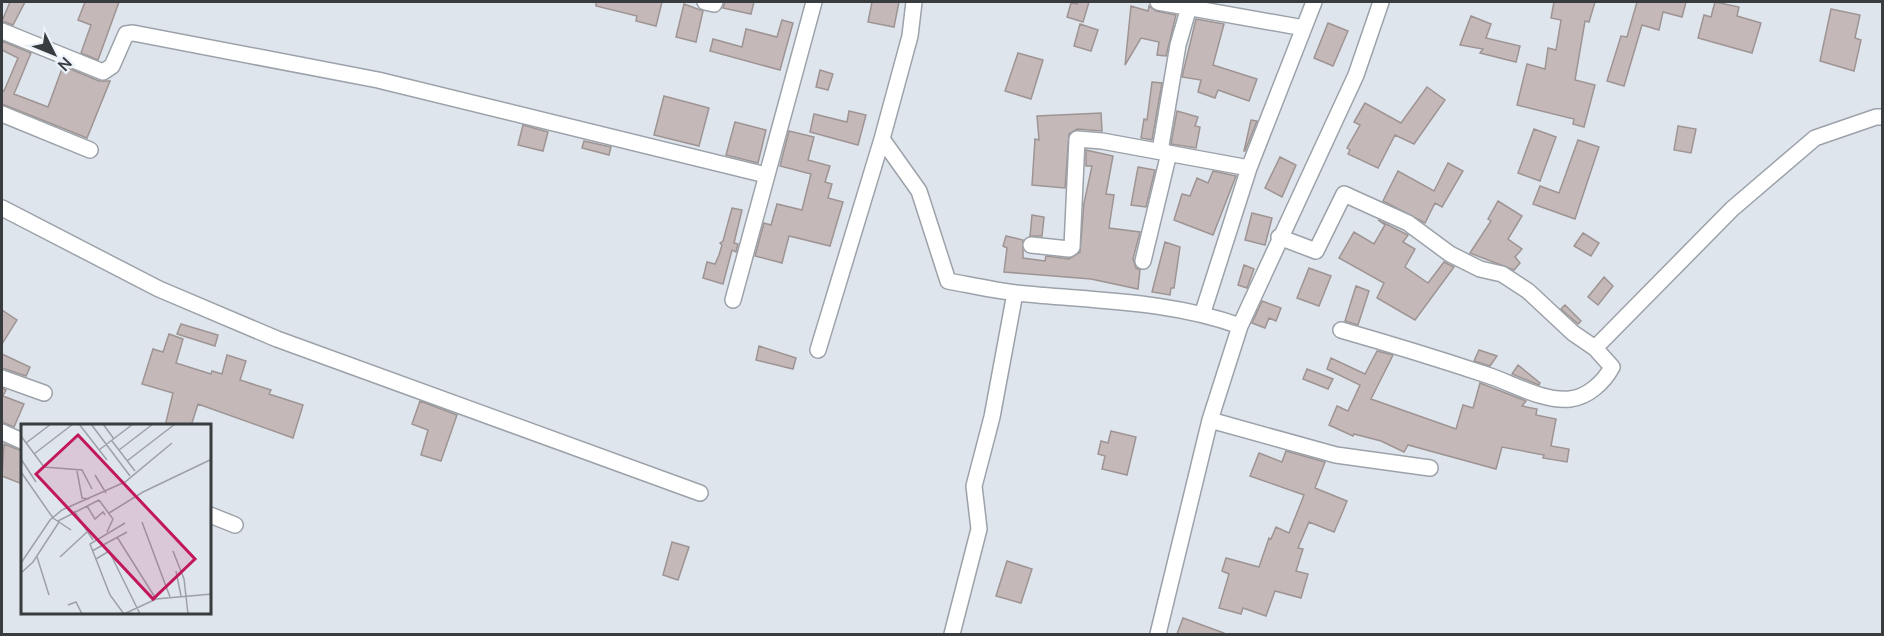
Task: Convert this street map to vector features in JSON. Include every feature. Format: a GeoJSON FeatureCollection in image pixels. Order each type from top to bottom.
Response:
{"type":"FeatureCollection","features":[{"type":"Feature","properties":{"kind":"street"},"geometry":{"type":"LineString","coordinates":[[705,2],[714,4],[715,2]]}},
{"type":"Feature","properties":{"kind":"street"},"geometry":{"type":"LineString","coordinates":[[733,300],[814,2]]}},
{"type":"Feature","properties":{"kind":"street"},"geometry":{"type":"LineString","coordinates":[[818,350],[882,139],[909,36],[914,2]]}},
{"type":"Feature","properties":{"kind":"street"},"geometry":{"type":"LineString","coordinates":[[1158,2],[1304,28]]}},
{"type":"Feature","properties":{"kind":"street"},"geometry":{"type":"LineString","coordinates":[[1203,312],[1249,168],[1314,2]]}},
{"type":"Feature","properties":{"kind":"street"},"geometry":{"type":"LineString","coordinates":[[1158,634],[1210,420],[1240,326],[1356,75],[1381,2]]}},
{"type":"Feature","properties":{"kind":"street"},"geometry":{"type":"LineString","coordinates":[[1143,261],[1165,152],[1178,45],[1189,8]]}},
{"type":"Feature","properties":{"kind":"street"},"geometry":{"type":"LineString","coordinates":[[2,31],[103,72],[112,66],[126,34],[133,33],[378,80],[766,175]]}},
{"type":"Feature","properties":{"kind":"street"},"geometry":{"type":"LineString","coordinates":[[2,114],[90,150]]}},
{"type":"Feature","properties":{"kind":"street"},"geometry":{"type":"LineString","coordinates":[[1595,348],[1732,209],[1815,138],[1882,117]]}},
{"type":"Feature","properties":{"kind":"street"},"geometry":{"type":"LineString","coordinates":[[882,139],[919,191],[948,281],[1015,293],[1104,299],[1203,312],[1240,326]]}},
{"type":"Feature","properties":{"kind":"street"},"geometry":{"type":"LineString","coordinates":[[1031,245],[1069,249],[1072,247],[1077,139],[1165,152],[1249,168]]}},
{"type":"Feature","properties":{"kind":"street"},"geometry":{"type":"LineString","coordinates":[[1280,237],[1316,251],[1344,194],[1408,223],[1450,254],[1480,269],[1502,274],[1528,291],[1574,333],[1595,348],[1612,367],[1605,380],[1572,399],[1553,399],[1449,362],[1341,330]]}},
{"type":"Feature","properties":{"kind":"street"},"geometry":{"type":"LineString","coordinates":[[2,208],[159,289],[277,339],[700,493]]}},
{"type":"Feature","properties":{"kind":"street"},"geometry":{"type":"LineString","coordinates":[[952,634],[980,529],[974,486],[992,417],[1015,293]]}},
{"type":"Feature","properties":{"kind":"street"},"geometry":{"type":"LineString","coordinates":[[2,378],[44,393]]}},
{"type":"Feature","properties":{"kind":"street"},"geometry":{"type":"LineString","coordinates":[[1210,420],[1336,454],[1430,468]]}},
{"type":"Feature","properties":{"kind":"street"},"geometry":{"type":"LineString","coordinates":[[2,432],[21,441]]}},
{"type":"Feature","properties":{"kind":"street"},"geometry":{"type":"LineString","coordinates":[[212,516],[235,525]]}},
{"type":"Feature","properties":{"kind":"building"},"geometry":{"type":"Polygon","coordinates":[[[10,2],[25,2],[13,25],[2,21],[10,2]]]}},
{"type":"Feature","properties":{"kind":"building"},"geometry":{"type":"Polygon","coordinates":[[[85,2],[119,2],[98,60],[81,53],[91,25],[78,20],[85,2]]]}},
{"type":"Feature","properties":{"kind":"building"},"geometry":{"type":"Polygon","coordinates":[[[596,2],[662,2],[656,26],[636,21],[637,16],[596,6],[596,2]]]}},
{"type":"Feature","properties":{"kind":"building"},"geometry":{"type":"Polygon","coordinates":[[[725,2],[754,2],[751,14],[723,8],[725,2]]]}},
{"type":"Feature","properties":{"kind":"building"},"geometry":{"type":"Polygon","coordinates":[[[872,2],[899,2],[894,27],[868,22],[872,2]]]}},
{"type":"Feature","properties":{"kind":"building"},"geometry":{"type":"Polygon","coordinates":[[[1078,2],[1089,2],[1083,22],[1067,17],[1071,3],[1077,4],[1078,2]]]}},
{"type":"Feature","properties":{"kind":"building"},"geometry":{"type":"Polygon","coordinates":[[[1554,2],[1595,2],[1589,22],[1585,21],[1575,80],[1595,85],[1584,127],[1573,124],[1574,119],[1517,105],[1527,64],[1545,69],[1548,48],[1556,50],[1561,20],[1551,18],[1554,2]]]}},
{"type":"Feature","properties":{"kind":"building"},"geometry":{"type":"Polygon","coordinates":[[[1637,2],[1686,2],[1682,17],[1663,12],[1659,30],[1642,25],[1624,86],[1607,81],[1621,36],[1627,37],[1637,2]]]}},
{"type":"Feature","properties":{"kind":"building"},"geometry":{"type":"Polygon","coordinates":[[[1715,2],[1739,7],[1737,16],[1761,23],[1752,53],[1698,38],[1704,15],[1711,17],[1715,2]]]}},
{"type":"Feature","properties":{"kind":"building"},"geometry":{"type":"Polygon","coordinates":[[[684,4],[703,11],[696,42],[676,37],[684,4]]]}},
{"type":"Feature","properties":{"kind":"building"},"geometry":{"type":"Polygon","coordinates":[[[1131,6],[1148,11],[1149,6],[1156,11],[1176,15],[1166,56],[1157,55],[1159,42],[1141,38],[1125,65],[1131,6]]]}},
{"type":"Feature","properties":{"kind":"building"},"geometry":{"type":"Polygon","coordinates":[[[1831,9],[1860,15],[1855,38],[1861,40],[1854,71],[1820,61],[1831,9]]]}},
{"type":"Feature","properties":{"kind":"building"},"geometry":{"type":"Polygon","coordinates":[[[1471,16],[1491,24],[1486,38],[1520,46],[1516,62],[1480,53],[1483,49],[1460,45],[1471,16]]]}},
{"type":"Feature","properties":{"kind":"building"},"geometry":{"type":"Polygon","coordinates":[[[1196,19],[1224,24],[1213,65],[1257,79],[1249,101],[1218,90],[1215,98],[1198,92],[1201,80],[1182,77],[1196,19]]]}},
{"type":"Feature","properties":{"kind":"building"},"geometry":{"type":"Polygon","coordinates":[[[782,20],[793,23],[780,70],[710,51],[713,39],[742,47],[746,29],[777,37],[782,20]]]}},
{"type":"Feature","properties":{"kind":"building"},"geometry":{"type":"Polygon","coordinates":[[[1328,23],[1348,31],[1333,66],[1314,58],[1328,23]]]}},
{"type":"Feature","properties":{"kind":"building"},"geometry":{"type":"Polygon","coordinates":[[[1080,24],[1098,30],[1091,51],[1074,46],[1080,24]]]}},
{"type":"Feature","properties":{"kind":"building"},"geometry":{"type":"Polygon","coordinates":[[[2,41],[31,53],[14,94],[48,107],[63,66],[99,81],[110,81],[87,138],[2,104],[2,90],[4,91],[18,58],[2,50],[2,41]]]}},
{"type":"Feature","properties":{"kind":"building"},"geometry":{"type":"Polygon","coordinates":[[[1018,53],[1043,60],[1031,99],[1005,91],[1018,53]]]}},
{"type":"Feature","properties":{"kind":"building"},"geometry":{"type":"Polygon","coordinates":[[[820,70],[833,74],[828,90],[816,87],[820,70]]]}},
{"type":"Feature","properties":{"kind":"building"},"geometry":{"type":"Polygon","coordinates":[[[1152,82],[1162,83],[1152,140],[1141,138],[1144,119],[1147,120],[1152,82]]]}},
{"type":"Feature","properties":{"kind":"building"},"geometry":{"type":"Polygon","coordinates":[[[1427,87],[1445,100],[1414,144],[1395,135],[1378,168],[1348,154],[1350,150],[1347,148],[1360,125],[1354,122],[1365,103],[1401,123],[1427,87]]]}},
{"type":"Feature","properties":{"kind":"building"},"geometry":{"type":"Polygon","coordinates":[[[664,96],[709,108],[699,146],[654,135],[664,96]]]}},
{"type":"Feature","properties":{"kind":"building"},"geometry":{"type":"Polygon","coordinates":[[[849,111],[866,115],[858,145],[810,132],[814,114],[847,122],[849,111]]]}},
{"type":"Feature","properties":{"kind":"building"},"geometry":{"type":"Polygon","coordinates":[[[1177,111],[1198,117],[1195,126],[1200,127],[1196,148],[1171,144],[1177,111]]]}},
{"type":"Feature","properties":{"kind":"building"},"geometry":{"type":"Polygon","coordinates":[[[1101,113],[1102,131],[1077,129],[1069,134],[1065,188],[1032,185],[1035,139],[1039,140],[1037,116],[1101,113]]]}},
{"type":"Feature","properties":{"kind":"building"},"geometry":{"type":"Polygon","coordinates":[[[1251,120],[1257,121],[1244,151],[1251,120]]]}},
{"type":"Feature","properties":{"kind":"building"},"geometry":{"type":"Polygon","coordinates":[[[735,122],[766,130],[758,163],[726,155],[735,122]]]}},
{"type":"Feature","properties":{"kind":"building"},"geometry":{"type":"Polygon","coordinates":[[[523,125],[548,132],[543,151],[518,145],[523,125]]]}},
{"type":"Feature","properties":{"kind":"building"},"geometry":{"type":"Polygon","coordinates":[[[1678,126],[1696,129],[1691,153],[1674,150],[1678,126]]]}},
{"type":"Feature","properties":{"kind":"building"},"geometry":{"type":"Polygon","coordinates":[[[1534,129],[1556,137],[1540,181],[1518,173],[1534,129]]]}},
{"type":"Feature","properties":{"kind":"building"},"geometry":{"type":"Polygon","coordinates":[[[789,131],[814,137],[808,160],[830,166],[825,182],[832,184],[828,198],[843,202],[830,246],[789,236],[782,263],[755,256],[764,223],[771,225],[777,204],[802,210],[811,174],[780,166],[789,131]]]}},
{"type":"Feature","properties":{"kind":"building"},"geometry":{"type":"Polygon","coordinates":[[[1578,140],[1599,147],[1575,219],[1533,204],[1540,186],[1559,193],[1578,140]]]}},
{"type":"Feature","properties":{"kind":"building"},"geometry":{"type":"Polygon","coordinates":[[[584,141],[611,147],[609,155],[582,148],[584,141]]]}},
{"type":"Feature","properties":{"kind":"building"},"geometry":{"type":"Polygon","coordinates":[[[1086,150],[1113,156],[1106,194],[1114,195],[1109,228],[1140,232],[1133,259],[1136,268],[1140,270],[1138,289],[1091,279],[1004,272],[1007,248],[1003,246],[1006,236],[1023,240],[1023,258],[1045,261],[1046,256],[1069,259],[1080,252],[1084,203],[1092,166],[1086,166],[1086,150]]]}},
{"type":"Feature","properties":{"kind":"building"},"geometry":{"type":"Polygon","coordinates":[[[1280,157],[1296,165],[1282,197],[1265,188],[1280,157]]]}},
{"type":"Feature","properties":{"kind":"building"},"geometry":{"type":"Polygon","coordinates":[[[1448,163],[1463,171],[1442,207],[1435,203],[1425,223],[1383,201],[1398,171],[1434,191],[1448,163]]]}},
{"type":"Feature","properties":{"kind":"building"},"geometry":{"type":"Polygon","coordinates":[[[1138,167],[1155,170],[1146,207],[1131,205],[1138,167]]]}},
{"type":"Feature","properties":{"kind":"building"},"geometry":{"type":"Polygon","coordinates":[[[1213,171],[1236,176],[1213,235],[1174,220],[1182,194],[1190,196],[1197,178],[1208,183],[1213,171]]]}},
{"type":"Feature","properties":{"kind":"building"},"geometry":{"type":"Polygon","coordinates":[[[1498,201],[1522,216],[1508,239],[1522,249],[1515,257],[1520,263],[1514,270],[1470,253],[1491,221],[1488,219],[1498,201]]]}},
{"type":"Feature","properties":{"kind":"building"},"geometry":{"type":"Polygon","coordinates":[[[732,208],[742,210],[734,243],[738,244],[736,252],[732,250],[723,284],[703,278],[707,262],[715,264],[719,255],[722,245],[720,243],[723,241],[732,208]]]}},
{"type":"Feature","properties":{"kind":"building"},"geometry":{"type":"Polygon","coordinates":[[[1252,213],[1272,218],[1265,245],[1245,240],[1252,213]]]}},
{"type":"Feature","properties":{"kind":"building"},"geometry":{"type":"Polygon","coordinates":[[[1032,215],[1044,217],[1042,236],[1030,236],[1032,215]]]}},
{"type":"Feature","properties":{"kind":"building"},"geometry":{"type":"Polygon","coordinates":[[[1378,220],[1408,235],[1403,242],[1415,249],[1405,267],[1428,283],[1444,262],[1454,267],[1415,320],[1377,298],[1384,283],[1339,258],[1354,232],[1374,244],[1385,225],[1378,220]]]}},
{"type":"Feature","properties":{"kind":"building"},"geometry":{"type":"Polygon","coordinates":[[[1583,233],[1599,243],[1591,256],[1574,246],[1583,233]]]}},
{"type":"Feature","properties":{"kind":"building"},"geometry":{"type":"Polygon","coordinates":[[[1165,242],[1180,247],[1174,288],[1171,288],[1170,295],[1152,292],[1165,242]]]}},
{"type":"Feature","properties":{"kind":"building"},"geometry":{"type":"Polygon","coordinates":[[[1244,265],[1254,269],[1247,288],[1238,285],[1244,265]]]}},
{"type":"Feature","properties":{"kind":"building"},"geometry":{"type":"Polygon","coordinates":[[[1309,268],[1331,276],[1319,306],[1297,298],[1309,268]]]}},
{"type":"Feature","properties":{"kind":"building"},"geometry":{"type":"Polygon","coordinates":[[[1604,277],[1613,286],[1598,305],[1588,297],[1604,277]]]}},
{"type":"Feature","properties":{"kind":"building"},"geometry":{"type":"Polygon","coordinates":[[[1356,286],[1369,291],[1358,325],[1345,321],[1356,286]]]}},
{"type":"Feature","properties":{"kind":"building"},"geometry":{"type":"Polygon","coordinates":[[[1262,301],[1281,308],[1276,321],[1269,318],[1265,328],[1252,323],[1262,301]]]}},
{"type":"Feature","properties":{"kind":"building"},"geometry":{"type":"Polygon","coordinates":[[[1565,305],[1581,321],[1578,324],[1561,309],[1565,305]]]}},
{"type":"Feature","properties":{"kind":"building"},"geometry":{"type":"Polygon","coordinates":[[[2,310],[17,320],[2,344],[2,310]]]}},
{"type":"Feature","properties":{"kind":"building"},"geometry":{"type":"Polygon","coordinates":[[[181,324],[218,335],[215,346],[177,334],[181,324]]]}},
{"type":"Feature","properties":{"kind":"building"},"geometry":{"type":"Polygon","coordinates":[[[169,334],[183,339],[176,363],[211,374],[212,371],[222,374],[227,355],[246,361],[240,380],[271,390],[269,394],[303,405],[293,438],[198,404],[192,424],[165,424],[173,393],[142,384],[153,349],[163,352],[169,334]]]}},
{"type":"Feature","properties":{"kind":"building"},"geometry":{"type":"Polygon","coordinates":[[[759,346],[796,358],[793,369],[756,360],[759,346]]]}},
{"type":"Feature","properties":{"kind":"building"},"geometry":{"type":"Polygon","coordinates":[[[1479,350],[1497,356],[1490,366],[1474,361],[1479,350]]]}},
{"type":"Feature","properties":{"kind":"building"},"geometry":{"type":"Polygon","coordinates":[[[1377,351],[1393,355],[1371,399],[1456,429],[1463,405],[1473,408],[1480,383],[1526,401],[1522,406],[1537,409],[1536,415],[1556,419],[1551,446],[1569,449],[1567,462],[1502,447],[1496,469],[1408,445],[1404,452],[1381,441],[1354,434],[1353,436],[1329,425],[1337,406],[1348,411],[1360,385],[1327,369],[1331,358],[1365,374],[1377,351]]]}},
{"type":"Feature","properties":{"kind":"building"},"geometry":{"type":"Polygon","coordinates":[[[2,354],[30,367],[26,376],[2,368],[2,354]]]}},
{"type":"Feature","properties":{"kind":"building"},"geometry":{"type":"Polygon","coordinates":[[[1518,365],[1540,383],[1539,385],[1512,374],[1518,365]]]}},
{"type":"Feature","properties":{"kind":"building"},"geometry":{"type":"Polygon","coordinates":[[[1307,369],[1333,379],[1328,389],[1303,379],[1307,369]]]}},
{"type":"Feature","properties":{"kind":"building"},"geometry":{"type":"Polygon","coordinates":[[[2,388],[6,390],[3,396],[24,404],[14,427],[2,422],[2,388]]]}},
{"type":"Feature","properties":{"kind":"building"},"geometry":{"type":"Polygon","coordinates":[[[420,401],[457,415],[441,461],[421,455],[428,430],[412,424],[420,401]]]}},
{"type":"Feature","properties":{"kind":"building"},"geometry":{"type":"Polygon","coordinates":[[[1111,431],[1136,437],[1127,475],[1102,469],[1105,456],[1098,454],[1101,441],[1108,443],[1111,431]]]}},
{"type":"Feature","properties":{"kind":"building"},"geometry":{"type":"Polygon","coordinates":[[[4,444],[21,451],[21,484],[2,476],[4,444]]]}},
{"type":"Feature","properties":{"kind":"building"},"geometry":{"type":"Polygon","coordinates":[[[1286,451],[1325,462],[1315,488],[1347,501],[1343,511],[1334,532],[1309,522],[1298,548],[1303,549],[1296,571],[1308,574],[1301,598],[1275,591],[1266,616],[1243,608],[1241,614],[1219,608],[1229,574],[1222,571],[1226,558],[1259,567],[1269,538],[1271,539],[1276,527],[1289,533],[1304,495],[1250,476],[1259,453],[1282,462],[1286,451]]]}},
{"type":"Feature","properties":{"kind":"building"},"geometry":{"type":"Polygon","coordinates":[[[672,542],[689,547],[678,580],[663,575],[672,542]]]}},
{"type":"Feature","properties":{"kind":"building"},"geometry":{"type":"Polygon","coordinates":[[[1007,561],[1032,569],[1021,603],[996,596],[1007,561]]]}},
{"type":"Feature","properties":{"kind":"building"},"geometry":{"type":"Polygon","coordinates":[[[1183,618],[1224,633],[1224,634],[1177,634],[1183,618]]]}}]}
